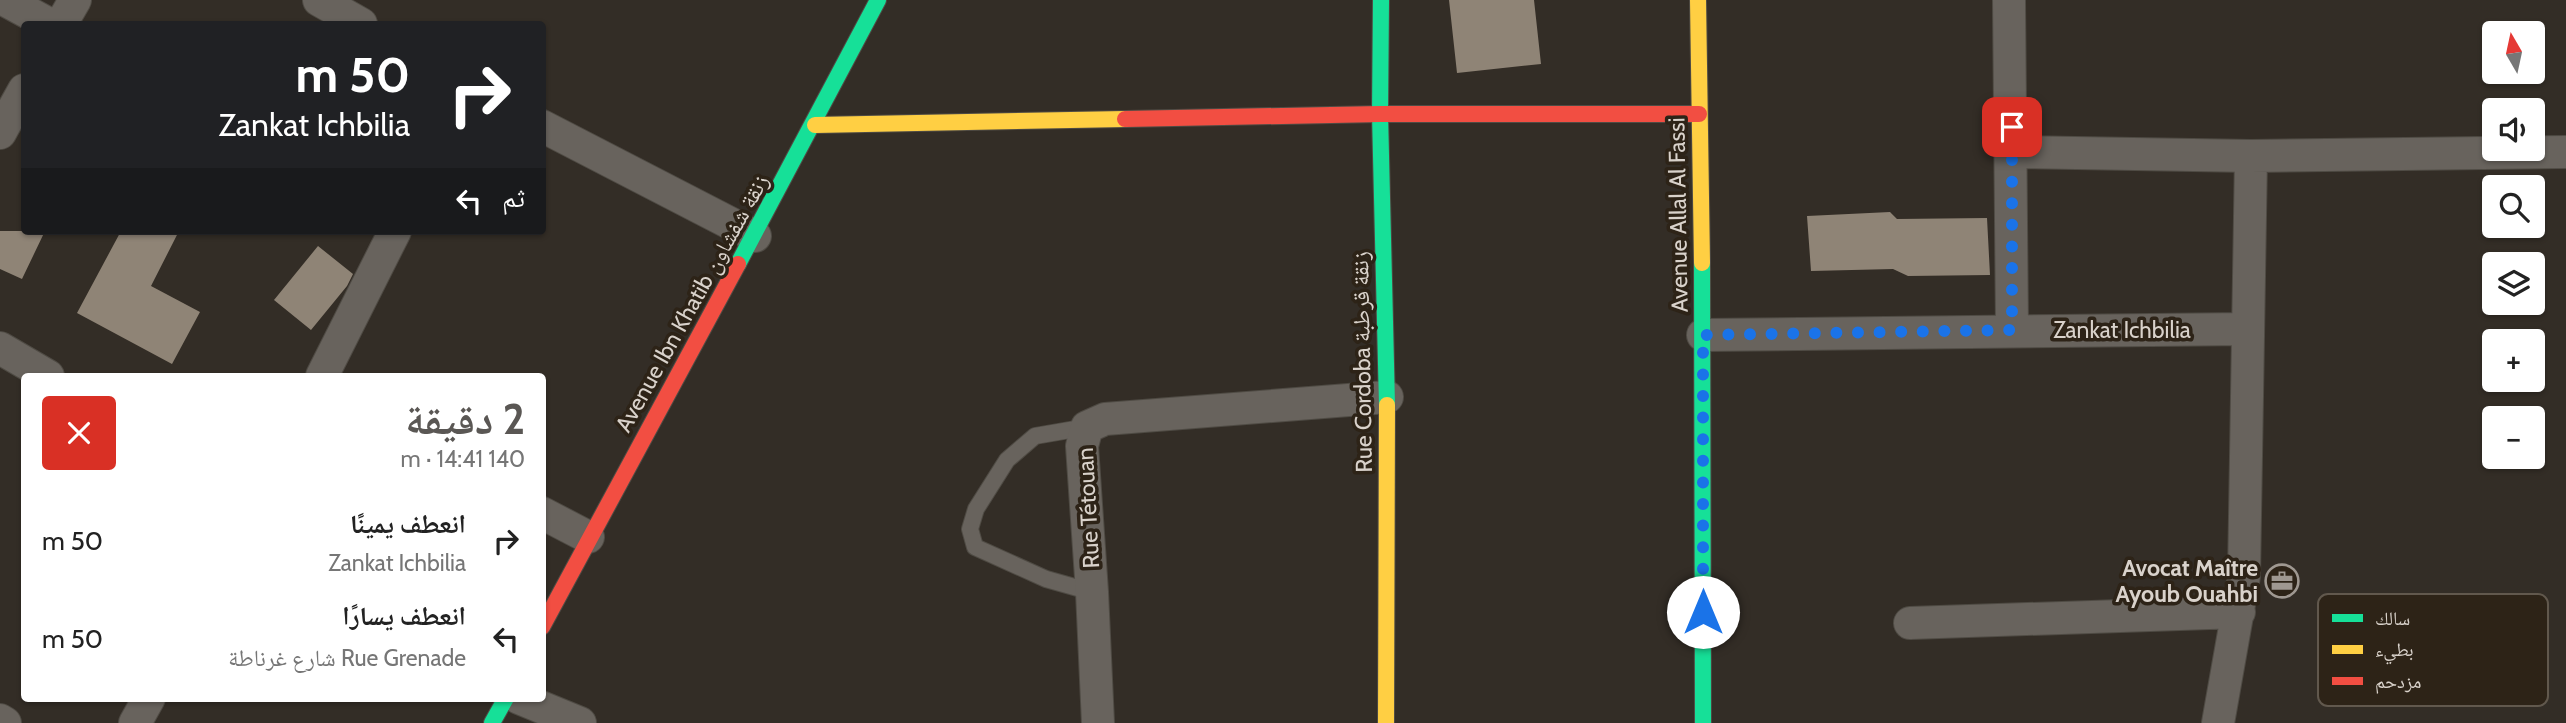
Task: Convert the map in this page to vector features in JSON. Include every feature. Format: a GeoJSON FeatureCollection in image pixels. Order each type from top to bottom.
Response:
{"type":"FeatureCollection","features":[{"type":"Feature","properties":{"kind":"street"},"geometry":{"type":"LineString","coordinates":[[5,0],[44,21]]}},
{"type":"Feature","properties":{"kind":"street"},"geometry":{"type":"LineString","coordinates":[[63,21],[75,0]]}},
{"type":"Feature","properties":{"kind":"street"},"geometry":{"type":"LineString","coordinates":[[319,0],[355,21]]}},
{"type":"Feature","properties":{"kind":"street","name":"Avenue Ibn Khatib زنقة شفشاون"},"geometry":{"type":"LineString","coordinates":[[546,618],[815,125],[878,0]]}},
{"type":"Feature","properties":{"kind":"street","name":"Rue Cordoba زنقة قرطبة"},"geometry":{"type":"LineString","coordinates":[[1381,0],[1380,114],[1387,397],[1386,723]]}},
{"type":"Feature","properties":{"kind":"street","name":"Avenue Allal Al Fassi"},"geometry":{"type":"LineString","coordinates":[[1698,0],[1703,335],[1703,723]]}},
{"type":"Feature","properties":{"kind":"street"},"geometry":{"type":"LineString","coordinates":[[2009,0],[2012,330]]}},
{"type":"Feature","properties":{"kind":"street"},"geometry":{"type":"LineString","coordinates":[[0,133],[21,95]]}},
{"type":"Feature","properties":{"kind":"street"},"geometry":{"type":"LineString","coordinates":[[815,125],[1380,114],[1699,114]]}},
{"type":"Feature","properties":{"kind":"street"},"geometry":{"type":"LineString","coordinates":[[546,128],[755,236]]}},
{"type":"Feature","properties":{"kind":"street"},"geometry":{"type":"LineString","coordinates":[[2012,152],[2251,156],[2566,152]]}},
{"type":"Feature","properties":{"kind":"street"},"geometry":{"type":"LineString","coordinates":[[2218,723],[2244,576],[2251,156]]}},
{"type":"Feature","properties":{"kind":"street"},"geometry":{"type":"LineString","coordinates":[[324,373],[393,235]]}},
{"type":"Feature","properties":{"kind":"street","name":"Zankat Ichbilia"},"geometry":{"type":"LineString","coordinates":[[1703,335],[2247,329]]}},
{"type":"Feature","properties":{"kind":"street"},"geometry":{"type":"LineString","coordinates":[[0,348],[43,373]]}},
{"type":"Feature","properties":{"kind":"street","name":"Rue Tétouan"},"geometry":{"type":"LineString","coordinates":[[1098,723],[1093,592],[1082,446],[1087,428],[1105,419],[1387,397]]}},
{"type":"Feature","properties":{"kind":"street"},"geometry":{"type":"LineString","coordinates":[[546,515],[588,537]]}},
{"type":"Feature","properties":{"kind":"street"},"geometry":{"type":"LineString","coordinates":[[1910,623],[2239,612]]}},
{"type":"Feature","properties":{"kind":"street"},"geometry":{"type":"LineString","coordinates":[[135,723],[147,702]]}},
{"type":"Feature","properties":{"kind":"street"},"geometry":{"type":"LineString","coordinates":[[492,723],[504,702]]}},
{"type":"Feature","properties":{"kind":"street"},"geometry":{"type":"LineString","coordinates":[[529,702],[580,723]]}},
{"type":"Feature","properties":{"kind":"street"},"geometry":{"type":"LineString","coordinates":[[0,720],[5,723]]}},
{"type":"Feature","properties":{"kind":"lane"},"geometry":{"type":"LineString","coordinates":[[1087,428],[1035,436],[1007,460],[976,509],[970,530],[975,547],[1046,579],[1093,592]]}},
{"type":"Feature","properties":{"kind":"building"},"geometry":{"type":"Polygon","coordinates":[[[1449,0],[1534,0],[1541,64],[1457,73],[1449,0]]]}},
{"type":"Feature","properties":{"kind":"building"},"geometry":{"type":"Polygon","coordinates":[[[1890,212],[1897,219],[1987,218],[1990,275],[1908,276],[1893,269],[1811,271],[1807,216],[1890,212]]]}},
{"type":"Feature","properties":{"kind":"building"},"geometry":{"type":"Polygon","coordinates":[[[0,231],[43,235],[22,279],[0,269],[0,231]]]}},
{"type":"Feature","properties":{"kind":"building"},"geometry":{"type":"Polygon","coordinates":[[[119,235],[177,235],[151,286],[200,312],[172,364],[77,313],[119,235]]]}},
{"type":"Feature","properties":{"kind":"building"},"geometry":{"type":"Polygon","coordinates":[[[318,246],[353,274],[347,286],[311,330],[274,300],[318,246]]]}},
{"type":"Feature","properties":{"kind":"traffic: fast"},"geometry":{"type":"LineString","coordinates":[[738,264],[878,0]]}},
{"type":"Feature","properties":{"kind":"traffic: fast"},"geometry":{"type":"LineString","coordinates":[[1381,0],[1380,114],[1387,405]]}},
{"type":"Feature","properties":{"kind":"traffic: fast"},"geometry":{"type":"LineString","coordinates":[[1702,263],[1703,723]]}},
{"type":"Feature","properties":{"kind":"traffic: fast"},"geometry":{"type":"LineString","coordinates":[[492,723],[504,702]]}},
{"type":"Feature","properties":{"kind":"traffic: slow"},"geometry":{"type":"LineString","coordinates":[[1698,0],[1702,263]]}},
{"type":"Feature","properties":{"kind":"traffic: slow"},"geometry":{"type":"LineString","coordinates":[[815,125],[1125,119]]}},
{"type":"Feature","properties":{"kind":"traffic: slow"},"geometry":{"type":"LineString","coordinates":[[1386,723],[1387,405]]}},
{"type":"Feature","properties":{"kind":"traffic: jam"},"geometry":{"type":"LineString","coordinates":[[1125,119],[1380,114],[1699,114]]}},
{"type":"Feature","properties":{"kind":"traffic: jam"},"geometry":{"type":"LineString","coordinates":[[546,620],[738,264]]}},
{"type":"Feature","properties":{"kind":"place","name":"Avocat Maître Ayoub Ouahbi"},"geometry":{"type":"Point","coordinates":[2282,581]}},
{"type":"Feature","properties":{"kind":"route"},"geometry":{"type":"LineString","coordinates":[[1703,612],[1703,335],[2012,330],[2012,127]]}}]}
